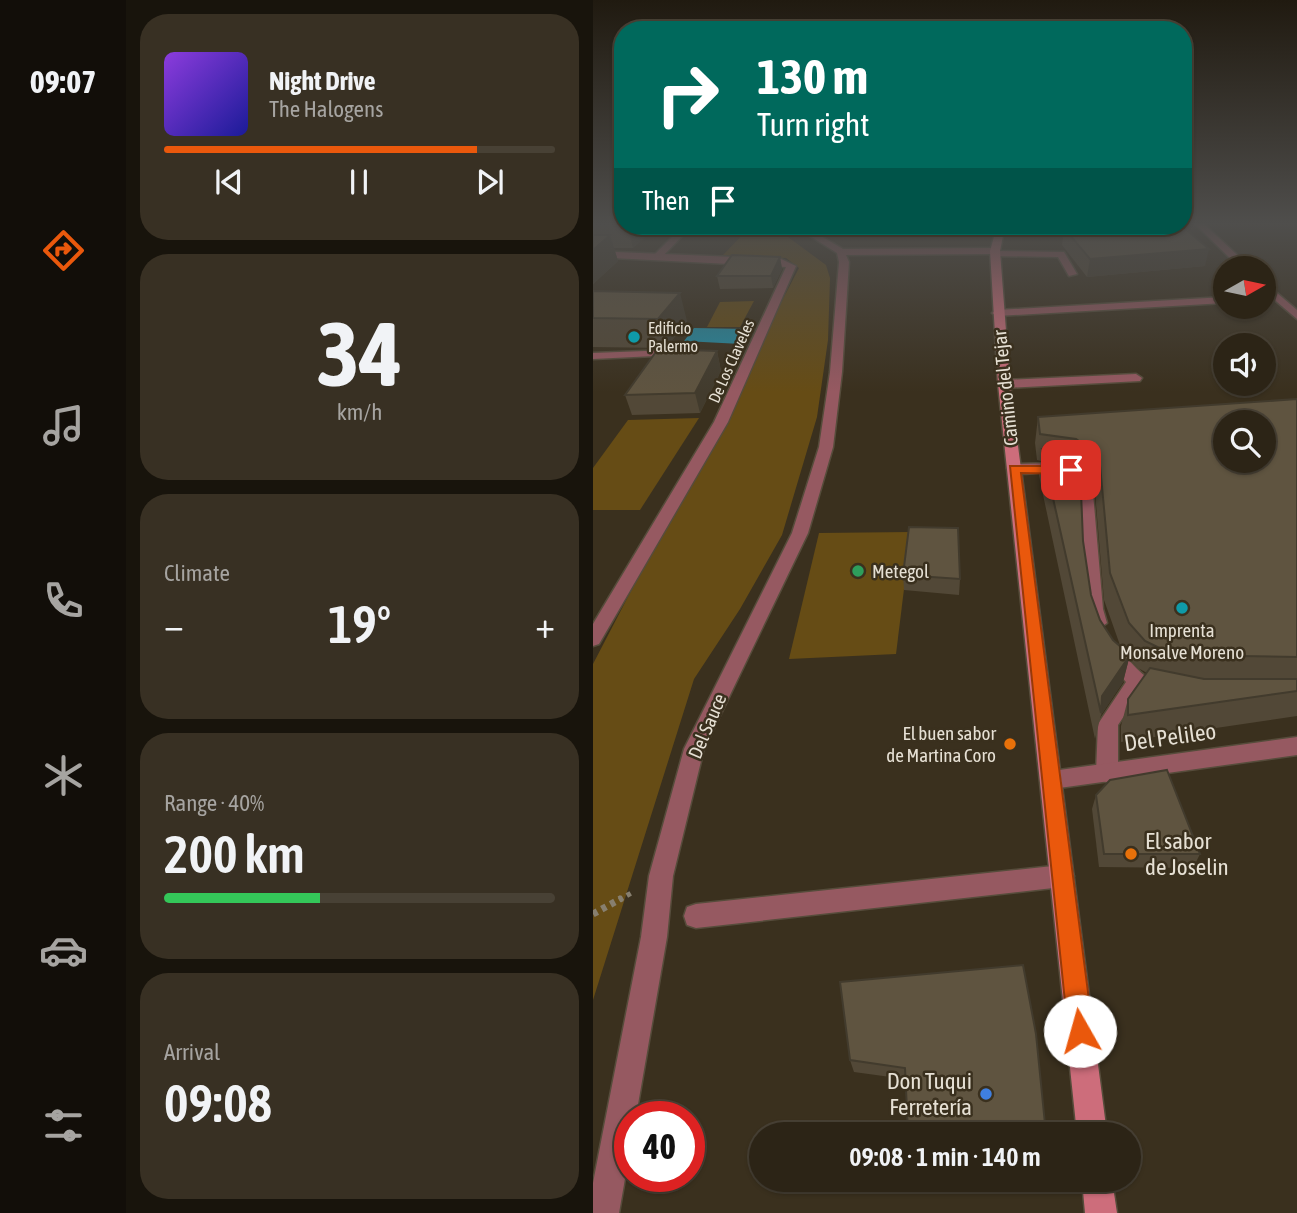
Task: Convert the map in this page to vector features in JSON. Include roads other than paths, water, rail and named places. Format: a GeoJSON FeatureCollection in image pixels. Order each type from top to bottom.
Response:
{"type":"FeatureCollection","features":[{"type":"Feature","properties":{"kind":"street","name":"De Los Claveles"},"geometry":{"type":"LineString","coordinates":[[593,639],[721,422],[785,279]]}},
{"type":"Feature","properties":{"kind":"street","name":"Del Sauce"},"geometry":{"type":"LineString","coordinates":[[603,1213],[654,937],[661,876],[695,748],[800,533],[826,447],[836,372],[843,279]]}},
{"type":"Feature","properties":{"kind":"street","name":"Camino del Tejar"},"geometry":{"type":"LineString","coordinates":[[996,279],[1004,384],[1091,1122]]}},
{"type":"Feature","properties":{"kind":"street"},"geometry":{"type":"LineString","coordinates":[[1278,297],[1297,316]]}},
{"type":"Feature","properties":{"kind":"street"},"geometry":{"type":"LineString","coordinates":[[997,313],[1213,301]]}},
{"type":"Feature","properties":{"kind":"street"},"geometry":{"type":"LineString","coordinates":[[593,356],[671,353]]}},
{"type":"Feature","properties":{"kind":"street"},"geometry":{"type":"LineString","coordinates":[[1004,384],[1136,378]]}},
{"type":"Feature","properties":{"kind":"street"},"geometry":{"type":"LineString","coordinates":[[1014,468],[1071,470],[1082,480],[1086,493],[1094,609],[1105,646],[1122,670],[1153,690],[1178,693]]}},
{"type":"Feature","properties":{"kind":"street"},"geometry":{"type":"LineString","coordinates":[[1106,773],[1108,724],[1138,680]]}},
{"type":"Feature","properties":{"kind":"street","name":"Del Pelileo"},"geometry":{"type":"LineString","coordinates":[[1051,780],[1297,746]]}},
{"type":"Feature","properties":{"kind":"street"},"geometry":{"type":"LineString","coordinates":[[696,916],[1062,876]]}},
{"type":"Feature","properties":{"kind":"street"},"geometry":{"type":"LineString","coordinates":[[1098,1192],[1101,1213]]}},
{"type":"Feature","properties":{"kind":"water"},"geometry":{"type":"Polygon","coordinates":[[[694,328],[749,329],[741,344],[684,341],[694,328]]]}},
{"type":"Feature","properties":{"kind":"place","name":"Edificio Palermo"},"geometry":{"type":"Point","coordinates":[634,337]}},
{"type":"Feature","properties":{"kind":"place","name":"Metegol"},"geometry":{"type":"Point","coordinates":[858,571]}},
{"type":"Feature","properties":{"kind":"place","name":"Imprenta Monsalve Moreno"},"geometry":{"type":"Point","coordinates":[1182,608]}},
{"type":"Feature","properties":{"kind":"place","name":"El buen sabor de Martina Coro"},"geometry":{"type":"Point","coordinates":[1010,744]}},
{"type":"Feature","properties":{"kind":"place","name":"El sabor de Joselin"},"geometry":{"type":"Point","coordinates":[1131,854]}},
{"type":"Feature","properties":{"kind":"place","name":"Don Tuqui Ferretería"},"geometry":{"type":"Point","coordinates":[986,1094]}}]}
